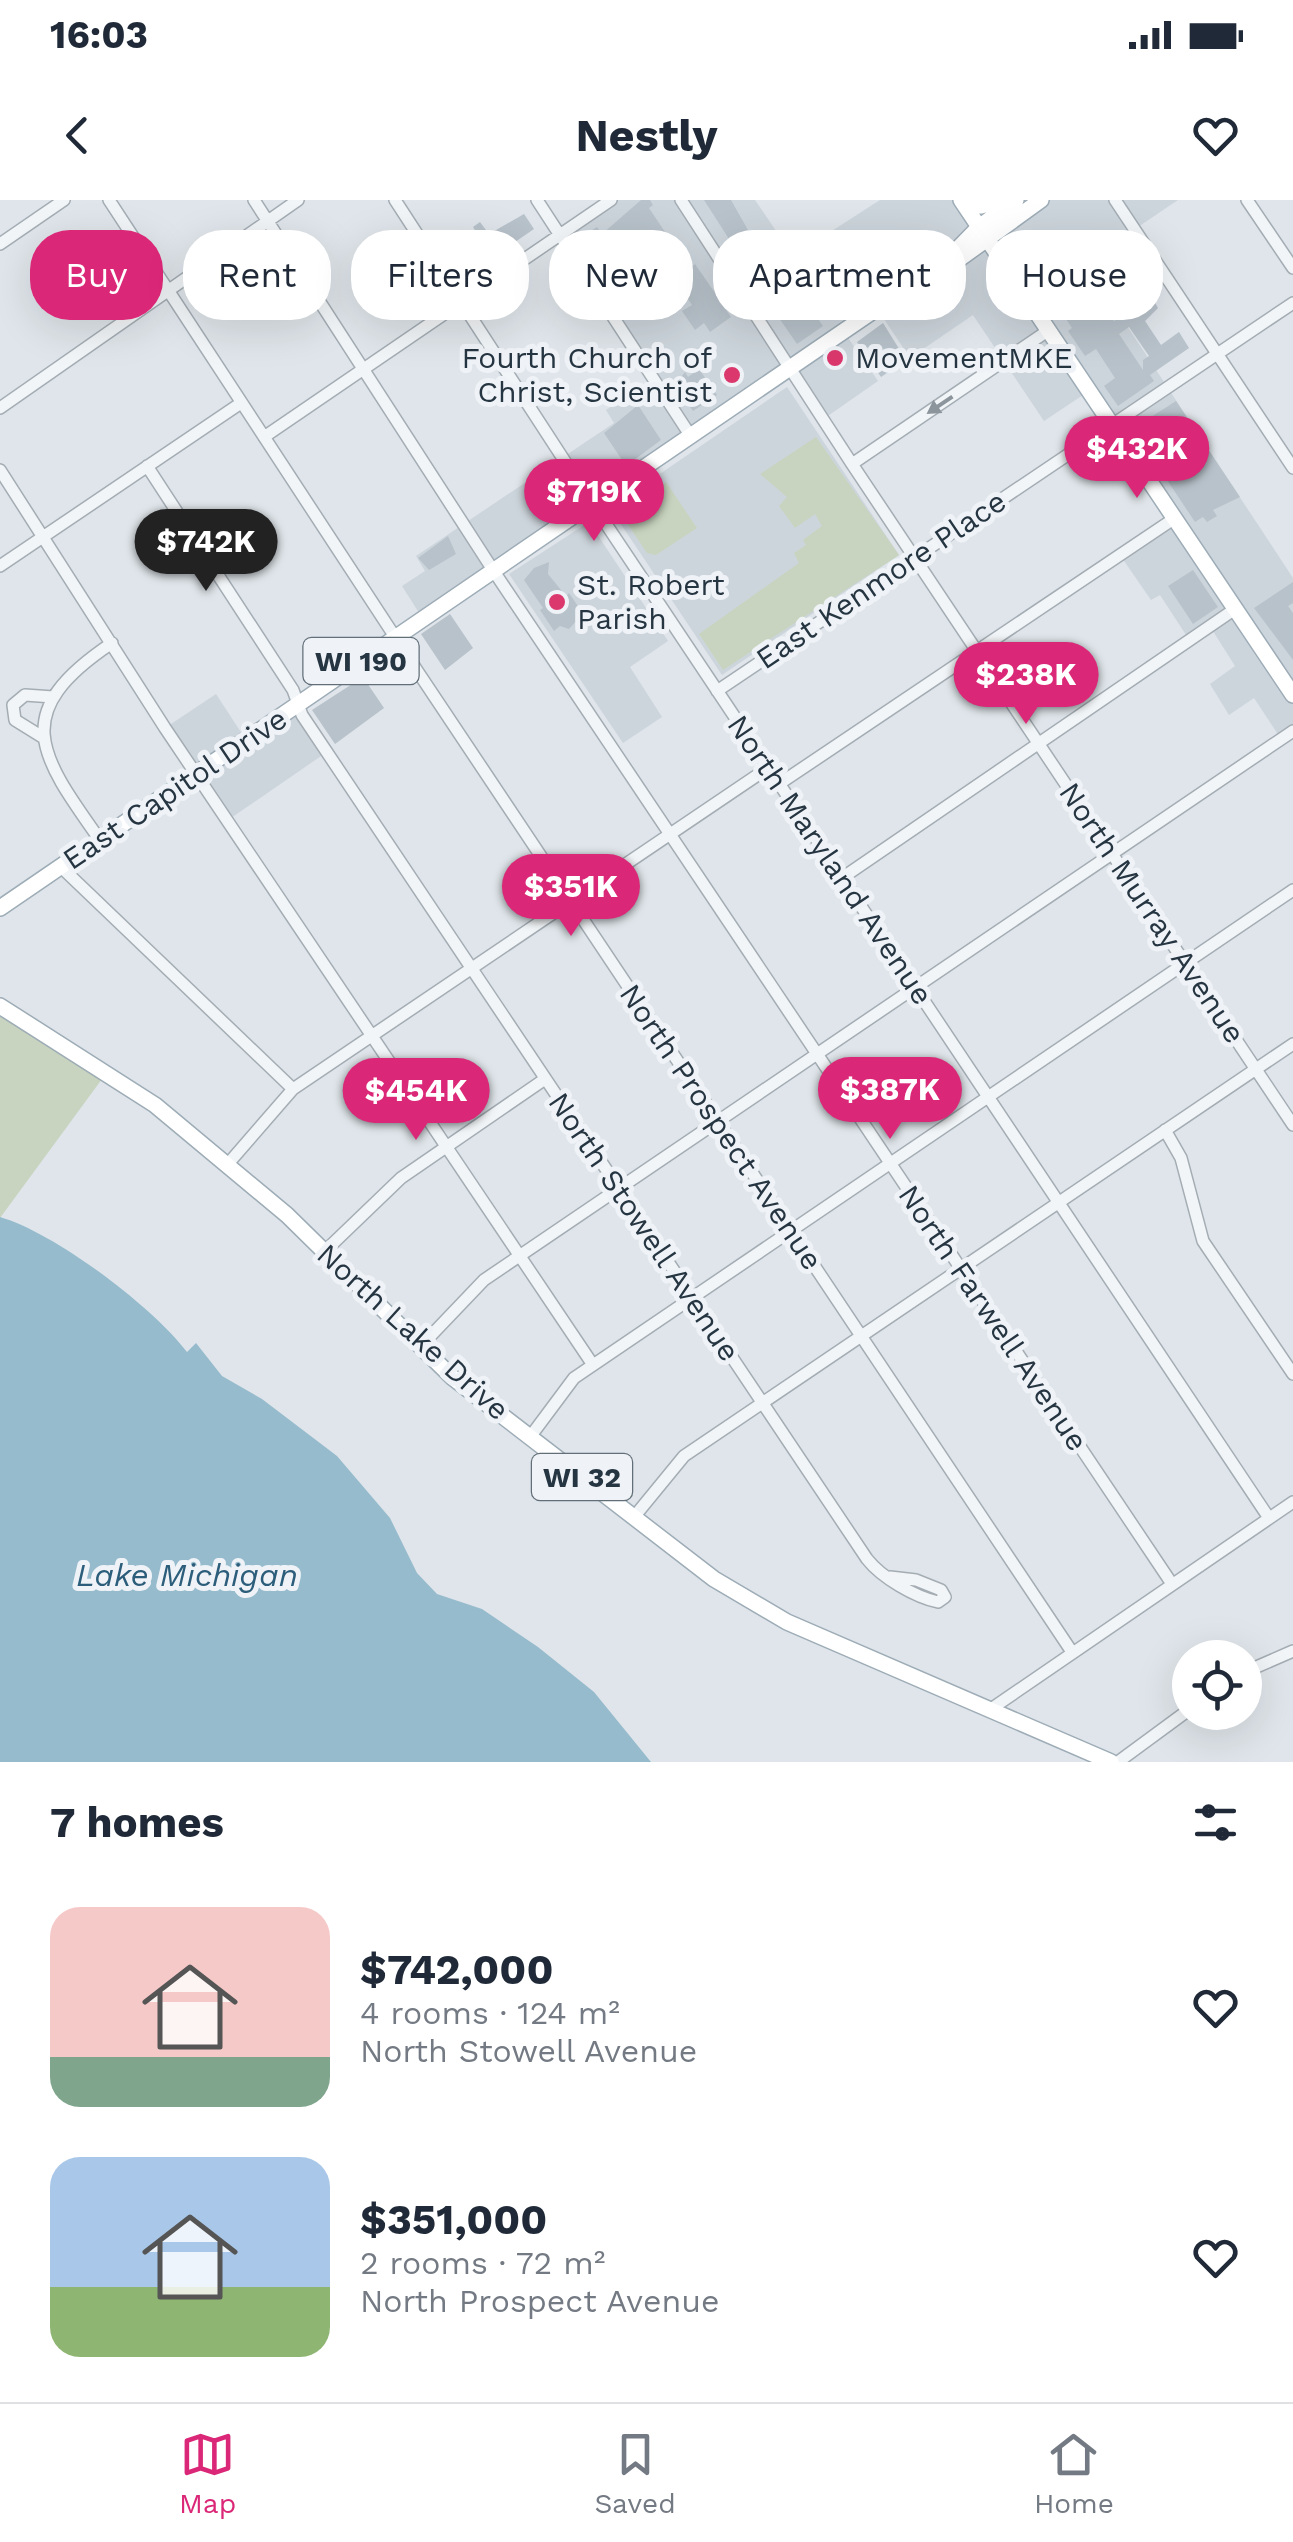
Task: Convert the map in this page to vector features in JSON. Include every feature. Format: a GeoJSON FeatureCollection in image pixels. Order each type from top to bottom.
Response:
{"type":"FeatureCollection","features":[{"type":"Feature","properties":{"kind":"main road"},"geometry":{"type":"LineString","coordinates":[[962,200],[981,206],[1002,200]]}},
{"type":"Feature","properties":{"kind":"main road"},"geometry":{"type":"LineString","coordinates":[[962,200],[1293,695]]}},
{"type":"Feature","properties":{"kind":"main road","name":"East Capitol Drive"},"geometry":{"type":"LineString","coordinates":[[966,252],[1016,200]]}},
{"type":"Feature","properties":{"kind":"main road","name":"East Capitol Drive"},"geometry":{"type":"LineString","coordinates":[[984,233],[1041,200]]}},
{"type":"Feature","properties":{"kind":"main road","name":"East Capitol Drive"},"geometry":{"type":"LineString","coordinates":[[0,908],[862,320]]}},
{"type":"Feature","properties":{"kind":"main road","name":"North Lake Drive"},"geometry":{"type":"LineString","coordinates":[[0,1006],[126,1083],[324,1252],[420,1347],[530,1437],[756,1606],[1114,1762]]}},
{"type":"Feature","properties":{"kind":"street"},"geometry":{"type":"LineString","coordinates":[[0,244],[64,200]]}},
{"type":"Feature","properties":{"kind":"street","name":"North Prospect Avenue"},"geometry":{"type":"LineString","coordinates":[[110,200],[395,638],[1072,1652]]}},
{"type":"Feature","properties":{"kind":"street","name":"North Farwell Avenue"},"geometry":{"type":"LineString","coordinates":[[254,200],[493,570],[1172,1584]]}},
{"type":"Feature","properties":{"kind":"street"},"geometry":{"type":"LineString","coordinates":[[0,408],[298,200]]}},
{"type":"Feature","properties":{"kind":"street","name":"North Maryland Avenue"},"geometry":{"type":"LineString","coordinates":[[395,200],[414,230]]}},
{"type":"Feature","properties":{"kind":"street"},"geometry":{"type":"LineString","coordinates":[[537,200],[556,230]]}},
{"type":"Feature","properties":{"kind":"street"},"geometry":{"type":"LineString","coordinates":[[565,230],[611,200]]}},
{"type":"Feature","properties":{"kind":"street","name":"North Murray Avenue"},"geometry":{"type":"LineString","coordinates":[[681,200],[914,558],[1293,1125]]}},
{"type":"Feature","properties":{"kind":"street"},"geometry":{"type":"LineString","coordinates":[[1115,200],[1293,468]]}},
{"type":"Feature","properties":{"kind":"street"},"geometry":{"type":"LineString","coordinates":[[1247,200],[1293,268]]}},
{"type":"Feature","properties":{"kind":"street","name":"East Kenmore Place"},"geometry":{"type":"LineString","coordinates":[[717,691],[1293,303]]}},
{"type":"Feature","properties":{"kind":"street"},"geometry":{"type":"LineString","coordinates":[[264,436],[434,320]]}},
{"type":"Feature","properties":{"kind":"street","name":"North Maryland Avenue"},"geometry":{"type":"LineString","coordinates":[[473,320],[1269,1518]]}},
{"type":"Feature","properties":{"kind":"street"},"geometry":{"type":"LineString","coordinates":[[615,320],[690,436]]}},
{"type":"Feature","properties":{"kind":"street"},"geometry":{"type":"LineString","coordinates":[[852,464],[1050,330]]}},
{"type":"Feature","properties":{"kind":"street"},"geometry":{"type":"LineString","coordinates":[[0,566],[241,403]]}},
{"type":"Feature","properties":{"kind":"street","name":"North Stowell Avenue"},"geometry":{"type":"LineString","coordinates":[[147,466],[299,704],[302,715],[544,1079],[867,1560],[890,1577]]}},
{"type":"Feature","properties":{"kind":"street"},"geometry":{"type":"LineString","coordinates":[[0,470],[196,774],[594,1365]]}},
{"type":"Feature","properties":{"kind":"street"},"geometry":{"type":"LineString","coordinates":[[779,784],[1175,518]]}},
{"type":"Feature","properties":{"kind":"street"},"geometry":{"type":"LineString","coordinates":[[842,878],[1236,608]]}},
{"type":"Feature","properties":{"kind":"street"},"geometry":{"type":"LineString","coordinates":[[100,840],[59,780],[44,738],[53,697],[68,674],[112,643]]}},
{"type":"Feature","properties":{"kind":"street"},"geometry":{"type":"LineString","coordinates":[[44,738],[15,720],[13,705],[25,695],[53,697]]}},
{"type":"Feature","properties":{"kind":"street"},"geometry":{"type":"LineString","coordinates":[[420,1347],[484,1280],[1293,731]]}},
{"type":"Feature","properties":{"kind":"street"},"geometry":{"type":"LineString","coordinates":[[227,1166],[293,1089],[768,768]]}},
{"type":"Feature","properties":{"kind":"street"},"geometry":{"type":"LineString","coordinates":[[61,866],[293,1089]]}},
{"type":"Feature","properties":{"kind":"street"},"geometry":{"type":"LineString","coordinates":[[530,1437],[568,1384],[594,1365],[1293,890]]}},
{"type":"Feature","properties":{"kind":"street"},"geometry":{"type":"LineString","coordinates":[[634,1517],[684,1456],[1293,1044]]}},
{"type":"Feature","properties":{"kind":"street"},"geometry":{"type":"LineString","coordinates":[[324,1252],[401,1178],[544,1079]]}},
{"type":"Feature","properties":{"kind":"street"},"geometry":{"type":"LineString","coordinates":[[1166,1130],[1181,1158],[1204,1241],[1293,1374]]}},
{"type":"Feature","properties":{"kind":"street"},"geometry":{"type":"LineString","coordinates":[[991,1709],[1293,1502]]}},
{"type":"Feature","properties":{"kind":"street"},"geometry":{"type":"LineString","coordinates":[[1262,1665],[1289,1655]]}},
{"type":"Feature","properties":{"kind":"street"},"geometry":{"type":"LineString","coordinates":[[1114,1762],[1172,1722]]}},
{"type":"Feature","properties":{"kind":"shaded area"},"geometry":{"type":"Polygon","coordinates":[[[611,200],[755,200],[775,230],[713,230],[713,320],[863,320],[844,332],[878,381],[822,420],[789,368],[423,619],[402,586],[425,571],[416,556],[614,423],[606,410],[652,378],[615,320],[693,320],[693,230],[565,230],[611,200]]]}},
{"type":"Feature","properties":{"kind":"shaded area"},"geometry":{"type":"Polygon","coordinates":[[[880,200],[961,200],[983,232],[1026,200],[1178,200],[1136,230],[986,230],[986,320],[1123,320],[1293,578],[1293,731],[1281,739],[1254,698],[1229,715],[1210,684],[1235,666],[1211,628],[1190,641],[1160,595],[1151,600],[1120,555],[1175,517],[1089,391],[1044,421],[973,315],[966,320],[966,230],[833,230],[880,200]]]}},
{"type":"Feature","properties":{"kind":"shaded area"},"geometry":{"type":"Polygon","coordinates":[[[885,320],[966,320],[910,358],[885,320]]]}},
{"type":"Feature","properties":{"kind":"shaded area"},"geometry":{"type":"Polygon","coordinates":[[[787,387],[899,555],[722,675],[610,508],[787,387]]]}},
{"type":"Feature","properties":{"kind":"shaded area"},"geometry":{"type":"Polygon","coordinates":[[[589,522],[668,641],[630,667],[662,717],[623,743],[509,574],[589,522]]]}},
{"type":"Feature","properties":{"kind":"shaded area"},"geometry":{"type":"Polygon","coordinates":[[[216,694],[246,740],[299,703],[327,752],[228,820],[165,728],[216,694]]]}},
{"type":"Feature","properties":{"kind":"green space"},"geometry":{"type":"Polygon","coordinates":[[[816,437],[899,555],[723,670],[699,634],[799,563],[794,553],[806,545],[803,540],[822,526],[815,514],[795,528],[779,506],[787,497],[760,474],[816,437]]]}},
{"type":"Feature","properties":{"kind":"green space"},"geometry":{"type":"Polygon","coordinates":[[[666,482],[697,528],[656,555],[647,553],[620,513],[666,482]]]}},
{"type":"Feature","properties":{"kind":"green space"},"geometry":{"type":"Polygon","coordinates":[[[0,1016],[102,1079],[0,1218],[0,1016]]]}},
{"type":"Feature","properties":{"kind":"water","name":"Lake Michigan"},"geometry":{"type":"Polygon","coordinates":[[[0,1217],[47,1238],[101,1273],[151,1314],[187,1352],[196,1343],[222,1376],[262,1399],[337,1456],[390,1518],[417,1573],[437,1594],[482,1609],[538,1647],[594,1692],[651,1762],[0,1762],[0,1217]]]}},
{"type":"Feature","properties":{"kind":"building"},"geometry":{"type":"Polygon","coordinates":[[[641,200],[650,200],[653,205],[649,208],[664,230],[607,230],[641,200]]]}},
{"type":"Feature","properties":{"kind":"building"},"geometry":{"type":"Polygon","coordinates":[[[704,200],[731,200],[748,230],[723,230],[704,200]]]}},
{"type":"Feature","properties":{"kind":"building"},"geometry":{"type":"Polygon","coordinates":[[[524,214],[534,229],[529,232],[496,230],[524,214]]]}},
{"type":"Feature","properties":{"kind":"building"},"geometry":{"type":"Polygon","coordinates":[[[693,266],[713,290],[713,320],[727,320],[710,332],[704,323],[695,330],[688,320],[693,320],[693,266]]]}},
{"type":"Feature","properties":{"kind":"building"},"geometry":{"type":"Polygon","coordinates":[[[780,320],[819,320],[823,326],[797,344],[780,320]]]}},
{"type":"Feature","properties":{"kind":"building"},"geometry":{"type":"Polygon","coordinates":[[[1067,320],[1146,320],[1161,345],[1179,332],[1189,348],[1150,375],[1154,381],[1118,406],[1104,386],[1115,378],[1096,349],[1085,356],[1068,331],[1072,328],[1067,320]],[[1129,327],[1119,334],[1143,370],[1143,360],[1149,356],[1129,327]]]}},
{"type":"Feature","properties":{"kind":"building"},"geometry":{"type":"Polygon","coordinates":[[[883,323],[906,360],[881,377],[874,367],[882,362],[871,345],[863,351],[857,342],[883,323]]]}},
{"type":"Feature","properties":{"kind":"building"},"geometry":{"type":"Polygon","coordinates":[[[699,369],[717,395],[693,411],[675,385],[685,372],[688,377],[699,369]]]}},
{"type":"Feature","properties":{"kind":"building"},"geometry":{"type":"Polygon","coordinates":[[[1176,401],[1240,497],[1213,510],[1217,516],[1207,522],[1203,517],[1195,522],[1135,432],[1137,426],[1176,401]]]}},
{"type":"Feature","properties":{"kind":"building"},"geometry":{"type":"Polygon","coordinates":[[[638,405],[661,440],[626,466],[604,433],[638,405]]]}},
{"type":"Feature","properties":{"kind":"building"},"geometry":{"type":"Polygon","coordinates":[[[448,536],[456,554],[429,570],[418,558],[448,536]]]}},
{"type":"Feature","properties":{"kind":"building","name":"St. Robert Parish"},"geometry":{"type":"Polygon","coordinates":[[[549,562],[548,574],[566,596],[569,593],[588,621],[582,625],[578,619],[569,629],[560,626],[554,631],[524,580],[534,568],[549,562]]]}},
{"type":"Feature","properties":{"kind":"building"},"geometry":{"type":"Polygon","coordinates":[[[1193,570],[1218,607],[1193,624],[1168,586],[1193,570]]]}},
{"type":"Feature","properties":{"kind":"building"},"geometry":{"type":"Polygon","coordinates":[[[1293,582],[1293,603],[1288,606],[1293,613],[1293,660],[1254,608],[1293,582]]]}},
{"type":"Feature","properties":{"kind":"building"},"geometry":{"type":"Polygon","coordinates":[[[450,614],[473,648],[445,670],[421,634],[450,614]]]}},
{"type":"Feature","properties":{"kind":"building"},"geometry":{"type":"Polygon","coordinates":[[[363,677],[384,708],[335,744],[312,710],[363,677]]]}},
{"type":"Feature","properties":{"kind":"place","name":"MovementMKE"},"geometry":{"type":"Point","coordinates":[835,358]}},
{"type":"Feature","properties":{"kind":"place","name":"Fourth Church of Christ, Scientist"},"geometry":{"type":"Point","coordinates":[732,375]}},
{"type":"Feature","properties":{"kind":"place","name":"St. Robert Parish"},"geometry":{"type":"Point","coordinates":[557,602]}}]}
